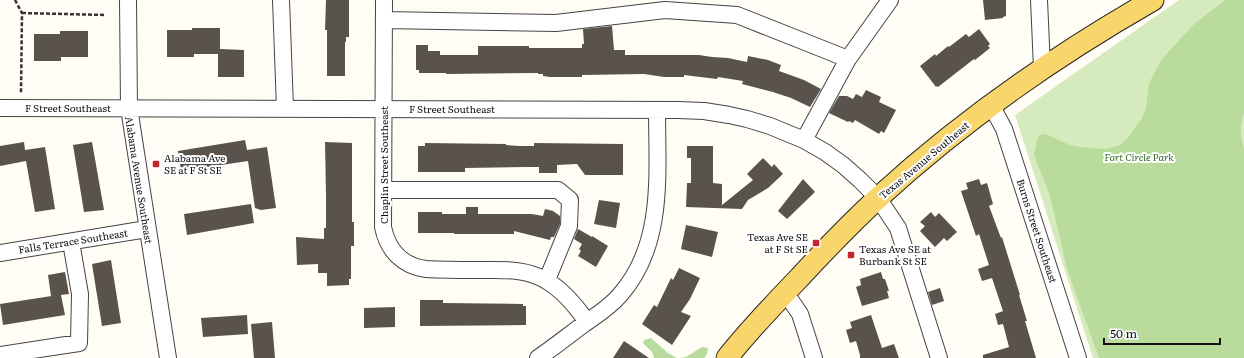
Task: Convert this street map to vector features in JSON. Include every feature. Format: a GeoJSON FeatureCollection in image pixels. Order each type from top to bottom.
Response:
{"type":"FeatureCollection","features":[{"type":"Feature","properties":{"kind":"main road","name":"Texas Avenue Southeast"},"geometry":{"type":"LineString","coordinates":[[727,358],[835,240],[878,198],[924,158],[991,105],[1042,68],[1090,37],[1153,0]]}},
{"type":"Feature","properties":{"kind":"street","name":"Alabama Avenue Southeast"},"geometry":{"type":"LineString","coordinates":[[128,0],[128,108],[168,358]]}},
{"type":"Feature","properties":{"kind":"street"},"geometry":{"type":"LineString","coordinates":[[281,0],[285,108]]}},
{"type":"Feature","properties":{"kind":"street","name":"Chaplin Street Southeast"},"geometry":{"type":"LineString","coordinates":[[384,0],[383,227],[389,246],[397,256],[408,264],[426,270],[511,270],[531,274],[547,280],[569,298],[587,322]]}},
{"type":"Feature","properties":{"kind":"street"},"geometry":{"type":"LineString","coordinates":[[804,140],[848,59],[890,0]]}},
{"type":"Feature","properties":{"kind":"street"},"geometry":{"type":"LineString","coordinates":[[1039,0],[1042,68]]}},
{"type":"Feature","properties":{"kind":"street"},"geometry":{"type":"LineString","coordinates":[[384,20],[556,23],[665,10],[737,15],[848,59]]}},
{"type":"Feature","properties":{"kind":"street","name":"Burns Street Southeast"},"geometry":{"type":"LineString","coordinates":[[991,105],[1004,129],[1078,358]]}},
{"type":"Feature","properties":{"kind":"street","name":"F Street Southeast"},"geometry":{"type":"LineString","coordinates":[[0,108],[657,110],[704,111],[729,115],[770,126],[804,140],[825,152],[843,165],[878,198],[898,228],[939,358]]}},
{"type":"Feature","properties":{"kind":"street"},"geometry":{"type":"LineString","coordinates":[[538,358],[609,306],[619,296],[634,276],[646,253],[652,230],[657,196],[657,110]]}},
{"type":"Feature","properties":{"kind":"street"},"geometry":{"type":"LineString","coordinates":[[383,190],[558,190],[570,200],[569,226],[547,280]]}},
{"type":"Feature","properties":{"kind":"street","name":"Falls Terrace Southeast"},"geometry":{"type":"LineString","coordinates":[[0,253],[147,229]]}},
{"type":"Feature","properties":{"kind":"street"},"geometry":{"type":"LineString","coordinates":[[0,355],[79,343],[80,294],[70,242]]}},
{"type":"Feature","properties":{"kind":"street"},"geometry":{"type":"LineString","coordinates":[[786,292],[800,314],[814,358]]}},
{"type":"Feature","properties":{"kind":"path"},"geometry":{"type":"LineString","coordinates":[[15,0],[22,12],[21,93]]}},
{"type":"Feature","properties":{"kind":"path"},"geometry":{"type":"LineString","coordinates":[[22,12],[106,15]]}},
{"type":"Feature","properties":{"kind":"green space","name":"Fort Circle Park"},"geometry":{"type":"Polygon","coordinates":[[[1179,0],[1244,0],[1244,358],[1093,358],[1015,115],[1179,0]]]}},
{"type":"Feature","properties":{"kind":"green space","name":"Fort Circle Park"},"geometry":{"type":"Polygon","coordinates":[[[1225,0],[1244,0],[1244,113],[1241,138],[1244,148],[1244,358],[1099,358],[1067,269],[1050,196],[1034,155],[1037,139],[1040,135],[1045,134],[1070,145],[1080,147],[1106,149],[1120,145],[1127,139],[1142,118],[1146,108],[1149,83],[1162,59],[1193,25],[1225,0]]]}},
{"type":"Feature","properties":{"kind":"green space"},"geometry":{"type":"Polygon","coordinates":[[[651,338],[668,353],[677,358],[654,358],[652,352],[643,343],[644,340],[651,338]]]}},
{"type":"Feature","properties":{"kind":"green space"},"geometry":{"type":"Polygon","coordinates":[[[702,347],[708,348],[707,354],[704,358],[679,358],[686,357],[702,347]]]}},
{"type":"Feature","properties":{"kind":"building"},"geometry":{"type":"Polygon","coordinates":[[[326,0],[349,0],[349,37],[346,37],[345,42],[345,76],[327,76],[327,30],[325,30],[326,0]]]}},
{"type":"Feature","properties":{"kind":"building"},"geometry":{"type":"Polygon","coordinates":[[[983,0],[1006,0],[1006,16],[1003,18],[985,20],[983,0]]]}},
{"type":"Feature","properties":{"kind":"building"},"geometry":{"type":"Polygon","coordinates":[[[612,26],[614,50],[625,50],[625,55],[699,55],[728,58],[747,62],[748,56],[768,60],[781,65],[779,71],[804,80],[821,89],[810,107],[791,98],[742,84],[743,81],[718,77],[717,79],[684,75],[684,77],[664,77],[644,74],[550,77],[543,76],[543,74],[538,73],[446,74],[419,73],[419,70],[416,70],[416,45],[428,45],[428,51],[440,51],[440,55],[478,55],[478,46],[582,48],[582,44],[584,44],[583,29],[612,26]]]}},
{"type":"Feature","properties":{"kind":"building"},"geometry":{"type":"Polygon","coordinates":[[[192,28],[220,28],[220,49],[244,50],[244,77],[218,77],[218,54],[194,54],[194,57],[167,57],[167,30],[192,30],[192,28]]]}},
{"type":"Feature","properties":{"kind":"building"},"geometry":{"type":"Polygon","coordinates":[[[979,29],[990,44],[988,46],[990,48],[936,87],[920,66],[935,54],[936,56],[966,34],[969,37],[979,29]]]}},
{"type":"Feature","properties":{"kind":"building"},"geometry":{"type":"Polygon","coordinates":[[[60,31],[88,31],[88,57],[61,57],[61,61],[34,61],[34,34],[60,34],[60,31]]]}},
{"type":"Feature","properties":{"kind":"building"},"geometry":{"type":"Polygon","coordinates":[[[866,90],[881,97],[879,102],[896,110],[884,133],[881,131],[879,134],[855,120],[853,123],[848,122],[829,113],[839,96],[847,96],[853,99],[856,94],[862,97],[866,90]]]}},
{"type":"Feature","properties":{"kind":"building"},"geometry":{"type":"Polygon","coordinates":[[[245,140],[247,150],[267,147],[276,208],[261,210],[255,208],[248,161],[181,171],[178,151],[245,140]]]}},
{"type":"Feature","properties":{"kind":"building"},"geometry":{"type":"Polygon","coordinates":[[[24,142],[25,150],[45,147],[55,209],[35,212],[26,161],[0,166],[0,146],[24,142]]]}},
{"type":"Feature","properties":{"kind":"building"},"geometry":{"type":"Polygon","coordinates":[[[92,142],[104,210],[84,212],[73,145],[92,142]]]}},
{"type":"Feature","properties":{"kind":"building"},"geometry":{"type":"Polygon","coordinates":[[[325,142],[352,143],[352,222],[354,222],[354,246],[351,246],[351,279],[349,279],[349,285],[327,286],[327,273],[318,273],[318,264],[297,265],[296,237],[324,239],[324,228],[326,228],[325,142]]]}},
{"type":"Feature","properties":{"kind":"building"},"geometry":{"type":"Polygon","coordinates":[[[425,143],[506,144],[519,146],[534,146],[534,143],[623,144],[623,175],[585,175],[577,164],[557,165],[557,173],[539,173],[539,167],[465,168],[465,172],[418,172],[418,146],[425,146],[425,143]]]}},
{"type":"Feature","properties":{"kind":"building"},"geometry":{"type":"Polygon","coordinates":[[[687,146],[713,146],[713,183],[722,184],[722,205],[753,180],[747,174],[763,158],[772,167],[774,164],[783,174],[768,188],[748,200],[742,209],[686,207],[687,183],[691,183],[691,158],[687,158],[687,146]]]}},
{"type":"Feature","properties":{"kind":"building"},"geometry":{"type":"Polygon","coordinates":[[[803,179],[815,192],[787,219],[778,211],[803,179]]]}},
{"type":"Feature","properties":{"kind":"building"},"geometry":{"type":"Polygon","coordinates":[[[979,179],[981,185],[987,183],[993,204],[989,206],[1001,238],[1002,237],[1020,295],[1027,321],[1025,321],[1036,358],[983,358],[983,355],[1009,347],[1003,324],[998,325],[995,314],[1003,311],[992,278],[982,281],[978,269],[989,265],[979,234],[976,236],[961,191],[968,189],[966,183],[979,179]]]}},
{"type":"Feature","properties":{"kind":"building"},"geometry":{"type":"Polygon","coordinates":[[[599,200],[620,203],[616,228],[594,224],[599,200]]]}},
{"type":"Feature","properties":{"kind":"building"},"geometry":{"type":"Polygon","coordinates":[[[251,204],[254,223],[187,235],[184,214],[251,204]]]}},
{"type":"Feature","properties":{"kind":"building"},"geometry":{"type":"Polygon","coordinates":[[[466,207],[478,207],[478,214],[532,214],[543,216],[545,209],[553,211],[560,216],[560,224],[554,237],[551,237],[550,240],[514,231],[514,234],[418,233],[418,212],[466,214],[466,207]]]}},
{"type":"Feature","properties":{"kind":"building"},"geometry":{"type":"Polygon","coordinates":[[[931,212],[935,217],[939,213],[957,232],[947,241],[944,238],[935,247],[920,231],[925,226],[920,222],[931,212]]]}},
{"type":"Feature","properties":{"kind":"building"},"geometry":{"type":"Polygon","coordinates":[[[686,225],[718,232],[712,257],[681,249],[686,225]]]}},
{"type":"Feature","properties":{"kind":"building"},"geometry":{"type":"Polygon","coordinates":[[[578,229],[608,246],[596,267],[578,256],[581,251],[579,249],[582,244],[574,239],[578,229]]]}},
{"type":"Feature","properties":{"kind":"building"},"geometry":{"type":"Polygon","coordinates":[[[111,260],[121,323],[102,326],[92,264],[111,260]]]}},
{"type":"Feature","properties":{"kind":"building"},"geometry":{"type":"Polygon","coordinates":[[[679,268],[700,278],[690,299],[681,312],[691,316],[672,345],[642,324],[654,305],[657,307],[671,278],[673,280],[679,268]]]}},
{"type":"Feature","properties":{"kind":"building"},"geometry":{"type":"Polygon","coordinates":[[[65,272],[69,294],[61,295],[65,315],[3,325],[0,304],[58,295],[51,296],[48,275],[65,272]]]}},
{"type":"Feature","properties":{"kind":"building"},"geometry":{"type":"Polygon","coordinates":[[[881,272],[889,291],[887,291],[889,298],[862,306],[856,287],[861,285],[860,279],[881,272]]]}},
{"type":"Feature","properties":{"kind":"building"},"geometry":{"type":"Polygon","coordinates":[[[940,288],[944,301],[932,305],[928,292],[940,288]]]}},
{"type":"Feature","properties":{"kind":"building"},"geometry":{"type":"Polygon","coordinates":[[[420,300],[443,300],[443,303],[523,304],[523,306],[526,306],[526,325],[420,326],[420,300]]]}},
{"type":"Feature","properties":{"kind":"building"},"geometry":{"type":"Polygon","coordinates":[[[395,307],[395,327],[364,328],[364,308],[395,307]]]}},
{"type":"Feature","properties":{"kind":"building"},"geometry":{"type":"Polygon","coordinates":[[[247,315],[248,334],[203,337],[201,318],[247,315]]]}},
{"type":"Feature","properties":{"kind":"building"},"geometry":{"type":"Polygon","coordinates":[[[871,315],[882,348],[894,344],[899,358],[860,358],[856,341],[850,343],[846,330],[852,328],[850,322],[871,315]]]}},
{"type":"Feature","properties":{"kind":"building"},"geometry":{"type":"Polygon","coordinates":[[[272,322],[275,358],[254,358],[251,324],[272,322]]]}},
{"type":"Feature","properties":{"kind":"building"},"geometry":{"type":"Polygon","coordinates":[[[624,341],[649,358],[613,358],[624,341]]]}},
{"type":"Feature","properties":{"kind":"place","name":"Alabama Ave SE at F St SE"},"geometry":{"type":"Point","coordinates":[156,164]}},
{"type":"Feature","properties":{"kind":"place","name":"Texas Ave SE at F St SE"},"geometry":{"type":"Point","coordinates":[816,243]}},
{"type":"Feature","properties":{"kind":"place","name":"Texas Ave SE at Burbank St SE"},"geometry":{"type":"Point","coordinates":[851,255]}}]}
